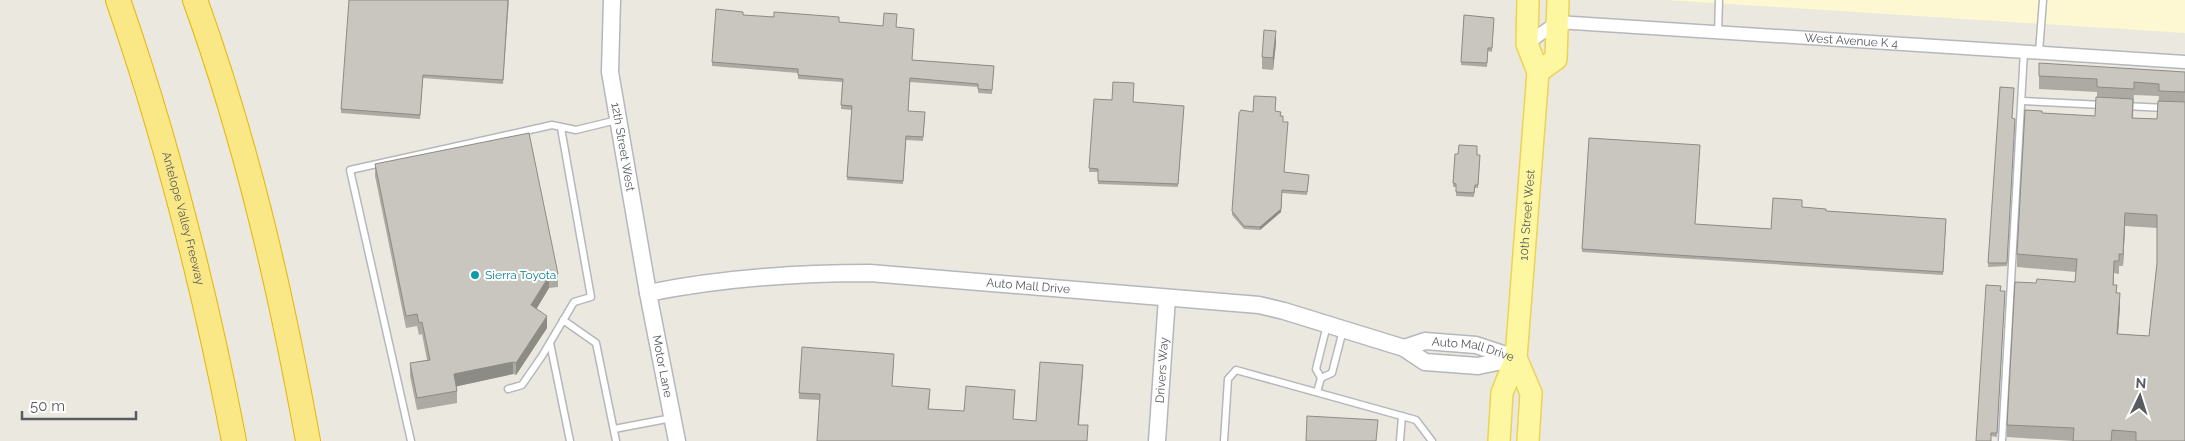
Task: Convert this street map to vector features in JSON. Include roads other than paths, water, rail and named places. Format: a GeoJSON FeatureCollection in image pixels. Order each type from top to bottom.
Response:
{"type":"FeatureCollection","features":[{"type":"Feature","properties":{"kind":"highway","name":"Antelope Valley Freeway"},"geometry":{"type":"LineString","coordinates":[[118,0],[177,188],[214,341],[234,441]]}},
{"type":"Feature","properties":{"kind":"highway"},"geometry":{"type":"LineString","coordinates":[[195,0],[211,44],[252,182],[288,331],[308,441]]}},
{"type":"Feature","properties":{"kind":"main road","name":"10th Street West"},"geometry":{"type":"LineString","coordinates":[[1499,441],[1502,393],[1516,358],[1538,72],[1527,44],[1528,0]]}},
{"type":"Feature","properties":{"kind":"main road"},"geometry":{"type":"LineString","coordinates":[[1544,0],[1547,9],[1556,22]]}},
{"type":"Feature","properties":{"kind":"main road"},"geometry":{"type":"LineString","coordinates":[[1538,72],[1556,59],[1558,0]]}},
{"type":"Feature","properties":{"kind":"main road","name":"10th Street West"},"geometry":{"type":"LineString","coordinates":[[1516,358],[1531,393],[1528,441]]}},
{"type":"Feature","properties":{"kind":"street","name":"12th Street West"},"geometry":{"type":"LineString","coordinates":[[612,0],[610,72],[648,292]]}},
{"type":"Feature","properties":{"kind":"street"},"geometry":{"type":"LineString","coordinates":[[1527,44],[1556,22]]}},
{"type":"Feature","properties":{"kind":"street","name":"West Avenue K 4"},"geometry":{"type":"LineString","coordinates":[[1556,22],[2185,62]]}},
{"type":"Feature","properties":{"kind":"street","name":"Auto Mall Drive"},"geometry":{"type":"LineString","coordinates":[[648,292],[755,276],[810,273],[870,273],[1259,305],[1404,348],[1425,341],[1476,345],[1516,358]]}},
{"type":"Feature","properties":{"kind":"street","name":"Motor Lane"},"geometry":{"type":"LineString","coordinates":[[648,292],[677,441]]}},
{"type":"Feature","properties":{"kind":"street","name":"Drivers Way"},"geometry":{"type":"LineString","coordinates":[[1157,441],[1167,298]]}},
{"type":"Feature","properties":{"kind":"lane"},"geometry":{"type":"LineString","coordinates":[[1718,32],[1719,0]]}},
{"type":"Feature","properties":{"kind":"lane"},"geometry":{"type":"LineString","coordinates":[[2039,52],[2043,0]]}},
{"type":"Feature","properties":{"kind":"lane"},"geometry":{"type":"LineString","coordinates":[[2002,441],[2024,51]]}},
{"type":"Feature","properties":{"kind":"lane"},"geometry":{"type":"LineString","coordinates":[[2022,101],[2107,105]]}},
{"type":"Feature","properties":{"kind":"lane"},"geometry":{"type":"LineString","coordinates":[[2116,106],[2169,109]]}},
{"type":"Feature","properties":{"kind":"lane"},"geometry":{"type":"LineString","coordinates":[[411,441],[350,170],[552,125],[576,130],[618,120]]}},
{"type":"Feature","properties":{"kind":"lane"},"geometry":{"type":"LineString","coordinates":[[508,389],[522,386],[574,302],[591,297],[561,128]]}},
{"type":"Feature","properties":{"kind":"lane"},"geometry":{"type":"LineString","coordinates":[[563,320],[596,343],[616,441]]}},
{"type":"Feature","properties":{"kind":"lane"},"geometry":{"type":"LineString","coordinates":[[1317,392],[1321,378],[1316,369],[1327,324]]}},
{"type":"Feature","properties":{"kind":"lane"},"geometry":{"type":"LineString","coordinates":[[1321,378],[1332,373],[1344,329]]}},
{"type":"Feature","properties":{"kind":"lane"},"geometry":{"type":"LineString","coordinates":[[550,343],[570,441]]}},
{"type":"Feature","properties":{"kind":"lane"},"geometry":{"type":"LineString","coordinates":[[1224,441],[1228,379],[1236,370],[1416,420],[1432,441]]}},
{"type":"Feature","properties":{"kind":"lane"},"geometry":{"type":"LineString","coordinates":[[1400,441],[1402,416]]}},
{"type":"Feature","properties":{"kind":"lane"},"geometry":{"type":"LineString","coordinates":[[614,429],[673,418]]}},
{"type":"Feature","properties":{"kind":"place","name":"Sierra Toyota"},"geometry":{"type":"Point","coordinates":[475,275]}}]}
